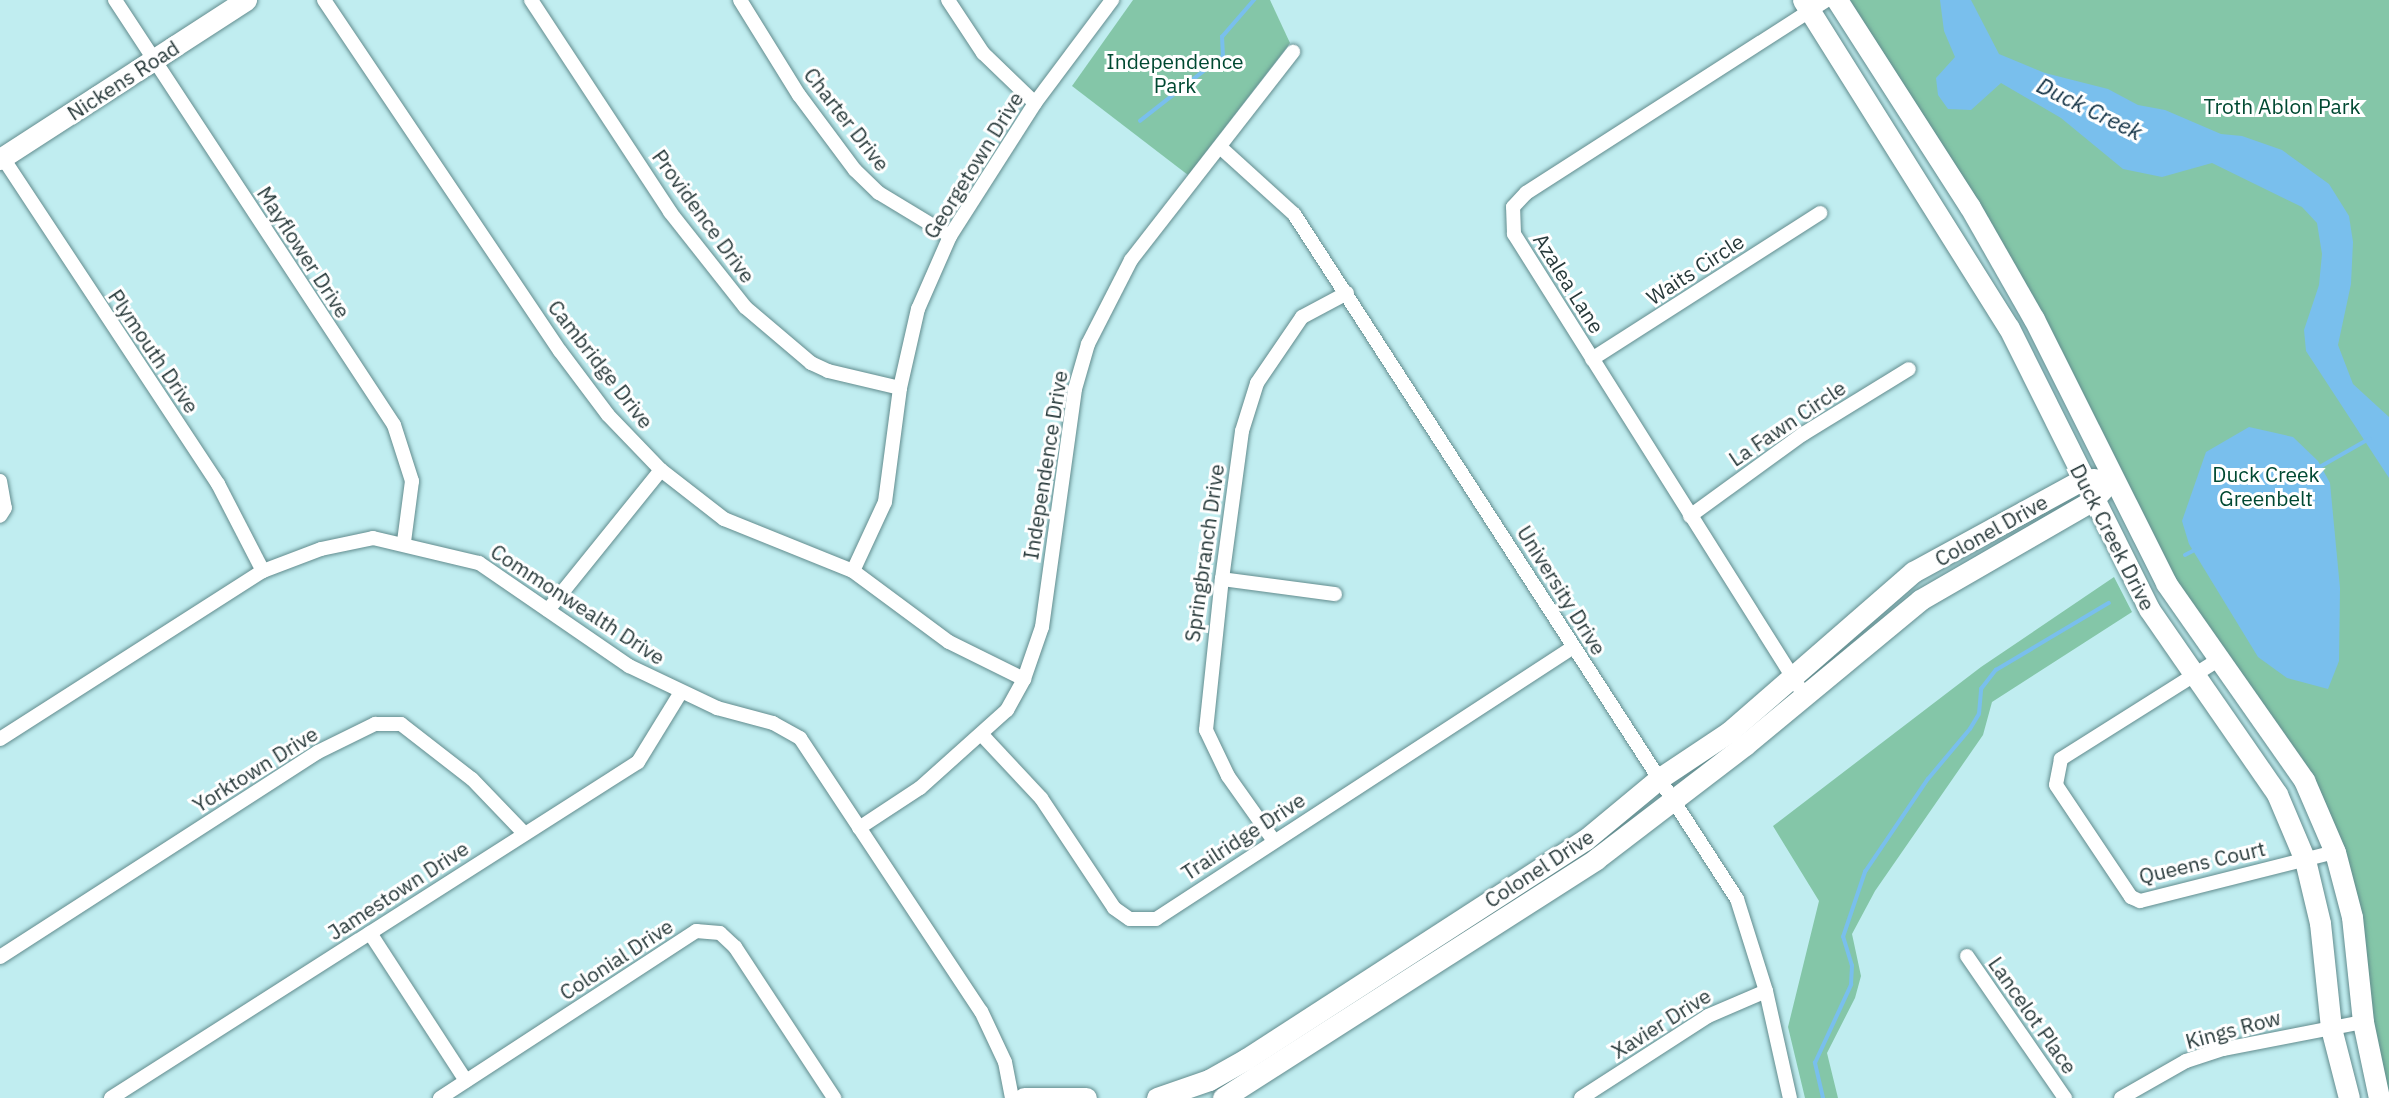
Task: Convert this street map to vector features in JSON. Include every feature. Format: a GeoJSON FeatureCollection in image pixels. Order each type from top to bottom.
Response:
{"type":"FeatureCollection","features":[{"type":"Feature","properties":{"kind":"street","name":"Mayflower Drive"},"geometry":{"type":"LineString","coordinates":[[115,0],[394,425],[412,481],[404,542]]}},
{"type":"Feature","properties":{"kind":"street","name":"Nickens Road"},"geometry":{"type":"LineString","coordinates":[[1,158],[246,0]]}},
{"type":"Feature","properties":{"kind":"street","name":"Cambridge Drive"},"geometry":{"type":"LineString","coordinates":[[324,0],[560,351],[608,415],[661,470],[724,519],[853,571],[949,642],[1024,679]]}},
{"type":"Feature","properties":{"kind":"street","name":"Providence Drive"},"geometry":{"type":"LineString","coordinates":[[531,0],[670,212],[745,307],[811,363],[828,371],[900,388]]}},
{"type":"Feature","properties":{"kind":"street","name":"Charter Drive"},"geometry":{"type":"LineString","coordinates":[[740,0],[799,95],[855,170],[879,193],[950,236]]}},
{"type":"Feature","properties":{"kind":"street"},"geometry":{"type":"LineString","coordinates":[[948,0],[983,53],[1035,103]]}},
{"type":"Feature","properties":{"kind":"street","name":"Georgetown Drive"},"geometry":{"type":"LineString","coordinates":[[853,571],[885,502],[900,388],[918,309],[950,236],[1035,103],[1112,0]]}},
{"type":"Feature","properties":{"kind":"street","name":"Duck Creek Drive"},"geometry":{"type":"LineString","coordinates":[[1837,0],[1970,207],[2034,319],[2166,583],[2218,660],[2269,724],[2304,780],[2335,852],[2352,917],[2363,1022],[2379,1098]]}},
{"type":"Feature","properties":{"kind":"street","name":"Duck Creek Drive"},"geometry":{"type":"LineString","coordinates":[[1813,4],[2009,328],[2082,480],[2149,609],[2193,678],[2277,794],[2305,860],[2320,923],[2331,1028],[2349,1098]]}},
{"type":"Feature","properties":{"kind":"street","name":"Azalea Lane"},"geometry":{"type":"LineString","coordinates":[[1804,695],[1514,234],[1513,207],[1526,193],[1813,4]]}},
{"type":"Feature","properties":{"kind":"street","name":"Independence Drive"},"geometry":{"type":"LineString","coordinates":[[859,828],[920,788],[983,737],[1007,710],[1024,679],[1042,627],[1075,389],[1088,344],[1131,260],[1293,52]]}},
{"type":"Feature","properties":{"kind":"street","name":"University Drive"},"geometry":{"type":"LineString","coordinates":[[1220,147],[1294,214],[1737,899],[1766,991],[1790,1098]]}},
{"type":"Feature","properties":{"kind":"street","name":"Plymouth Drive"},"geometry":{"type":"LineString","coordinates":[[1,158],[218,484],[263,571]]}},
{"type":"Feature","properties":{"kind":"street","name":"Waits Circle"},"geometry":{"type":"LineString","coordinates":[[1592,359],[1820,213]]}},
{"type":"Feature","properties":{"kind":"street","name":"Springbranch Drive"},"geometry":{"type":"LineString","coordinates":[[1274,841],[1228,776],[1206,730],[1222,579],[1242,431],[1256,383],[1302,317],[1347,293]]}},
{"type":"Feature","properties":{"kind":"street","name":"La Fawn Circle"},"geometry":{"type":"LineString","coordinates":[[1690,516],[1803,434],[1909,369]]}},
{"type":"Feature","properties":{"kind":"street"},"geometry":{"type":"LineString","coordinates":[[548,610],[661,470]]}},
{"type":"Feature","properties":{"kind":"street","name":"Colonel Drive"},"geometry":{"type":"LineString","coordinates":[[1157,1098],[1209,1080],[1246,1059],[1585,840],[1660,778],[1729,732],[1791,675],[1913,572],[2082,480],[2114,478]]}},
{"type":"Feature","properties":{"kind":"street","name":"Colonel Drive"},"geometry":{"type":"LineString","coordinates":[[1223,1098],[1552,889],[1674,800],[1955,576],[2093,500],[2114,478]]}},
{"type":"Feature","properties":{"kind":"street"},"geometry":{"type":"LineString","coordinates":[[0,481],[5,508],[0,516]]}},
{"type":"Feature","properties":{"kind":"street","name":"Commonwealth Drive"},"geometry":{"type":"LineString","coordinates":[[0,739],[263,571],[321,548],[373,538],[404,542],[479,563],[629,666],[681,692],[773,723],[800,738],[981,1011],[1005,1062],[1012,1098]]}},
{"type":"Feature","properties":{"kind":"street"},"geometry":{"type":"LineString","coordinates":[[1222,579],[1335,594]]}},
{"type":"Feature","properties":{"kind":"street","name":"Trailridge Drive"},"geometry":{"type":"LineString","coordinates":[[983,737],[1032,788],[1114,908],[1130,919],[1156,919],[1573,647]]}},
{"type":"Feature","properties":{"kind":"street","name":"Queens Court"},"geometry":{"type":"LineString","coordinates":[[2218,660],[2061,759],[2056,785],[2132,897],[2140,901],[2335,852]]}},
{"type":"Feature","properties":{"kind":"street","name":"Jamestown Drive"},"geometry":{"type":"LineString","coordinates":[[111,1098],[638,762],[681,692]]}},
{"type":"Feature","properties":{"kind":"street","name":"Yorktown Drive"},"geometry":{"type":"LineString","coordinates":[[0,957],[318,752],[375,724],[401,724],[472,779],[524,833]]}},
{"type":"Feature","properties":{"kind":"street","name":"Colonial Drive"},"geometry":{"type":"LineString","coordinates":[[440,1098],[696,931],[720,933],[735,947],[834,1098]]}},
{"type":"Feature","properties":{"kind":"street"},"geometry":{"type":"LineString","coordinates":[[370,933],[466,1081]]}},
{"type":"Feature","properties":{"kind":"street","name":"Lancelot Place"},"geometry":{"type":"LineString","coordinates":[[1967,956],[2065,1098]]}},
{"type":"Feature","properties":{"kind":"street","name":"Xavier Drive"},"geometry":{"type":"LineString","coordinates":[[1581,1098],[1708,1016],[1766,991]]}},
{"type":"Feature","properties":{"kind":"street","name":"Kings Row"},"geometry":{"type":"LineString","coordinates":[[2121,1098],[2186,1061],[2363,1022]]}},
{"type":"Feature","properties":{"kind":"street"},"geometry":{"type":"LineString","coordinates":[[1024,1098],[1086,1098]]}},
{"type":"Feature","properties":{"kind":"green space","name":"Independence Park"},"geometry":{"type":"Polygon","coordinates":[[[1133,0],[1270,0],[1290,43],[1188,175],[1072,86],[1133,0]]]}},
{"type":"Feature","properties":{"kind":"green space","name":"Duck Creek Greenbelt"},"geometry":{"type":"Polygon","coordinates":[[[1850,0],[2389,0],[2389,1098],[2337,850],[2175,579],[1939,141],[1850,0]]]}},
{"type":"Feature","properties":{"kind":"green space"},"geometry":{"type":"Polygon","coordinates":[[[2114,577],[2132,612],[1992,702],[1983,735],[1875,891],[1852,934],[1861,976],[1855,998],[1827,1053],[1838,1098],[1805,1098],[1788,1027],[1819,901],[1773,826],[1981,667],[2114,577]]]}},
{"type":"Feature","properties":{"kind":"water","name":"Duck Creek"},"geometry":{"type":"Polygon","coordinates":[[[1940,0],[1971,0],[1999,54],[2045,73],[2108,89],[2138,105],[2165,110],[2221,134],[2242,136],[2282,150],[2329,184],[2349,216],[2353,242],[2351,284],[2338,345],[2353,384],[2389,417],[2389,478],[2306,351],[2304,330],[2319,285],[2322,254],[2317,223],[2302,207],[2212,163],[2162,177],[2123,169],[2061,118],[2001,83],[1971,110],[1948,109],[1938,95],[1936,78],[1955,57],[1944,31],[1940,0]]]}},
{"type":"Feature","properties":{"kind":"water"},"geometry":{"type":"Polygon","coordinates":[[[2249,427],[2293,437],[2318,461],[2330,483],[2340,588],[2339,661],[2328,689],[2287,678],[2258,657],[2189,544],[2182,521],[2206,452],[2249,427]]]}},
{"type":"Feature","properties":{"kind":"waterway"},"geometry":{"type":"LineString","coordinates":[[1140,121],[1223,56],[1222,37],[1254,0]]}},
{"type":"Feature","properties":{"kind":"waterway"},"geometry":{"type":"LineString","coordinates":[[2318,468],[2369,439]]}},
{"type":"Feature","properties":{"kind":"waterway"},"geometry":{"type":"LineString","coordinates":[[2185,555],[2195,550]]}},
{"type":"Feature","properties":{"kind":"waterway"},"geometry":{"type":"LineString","coordinates":[[1823,1098],[1815,1063],[1851,985],[1852,966],[1843,937],[1865,872],[1928,779],[1970,729],[1979,714],[1981,689],[1996,670],[2109,603]]}},
{"type":"Feature","properties":{"kind":"park label","name":"Troth Ablon Park"},"geometry":{"type":"Point","coordinates":[2282,106]}}]}
